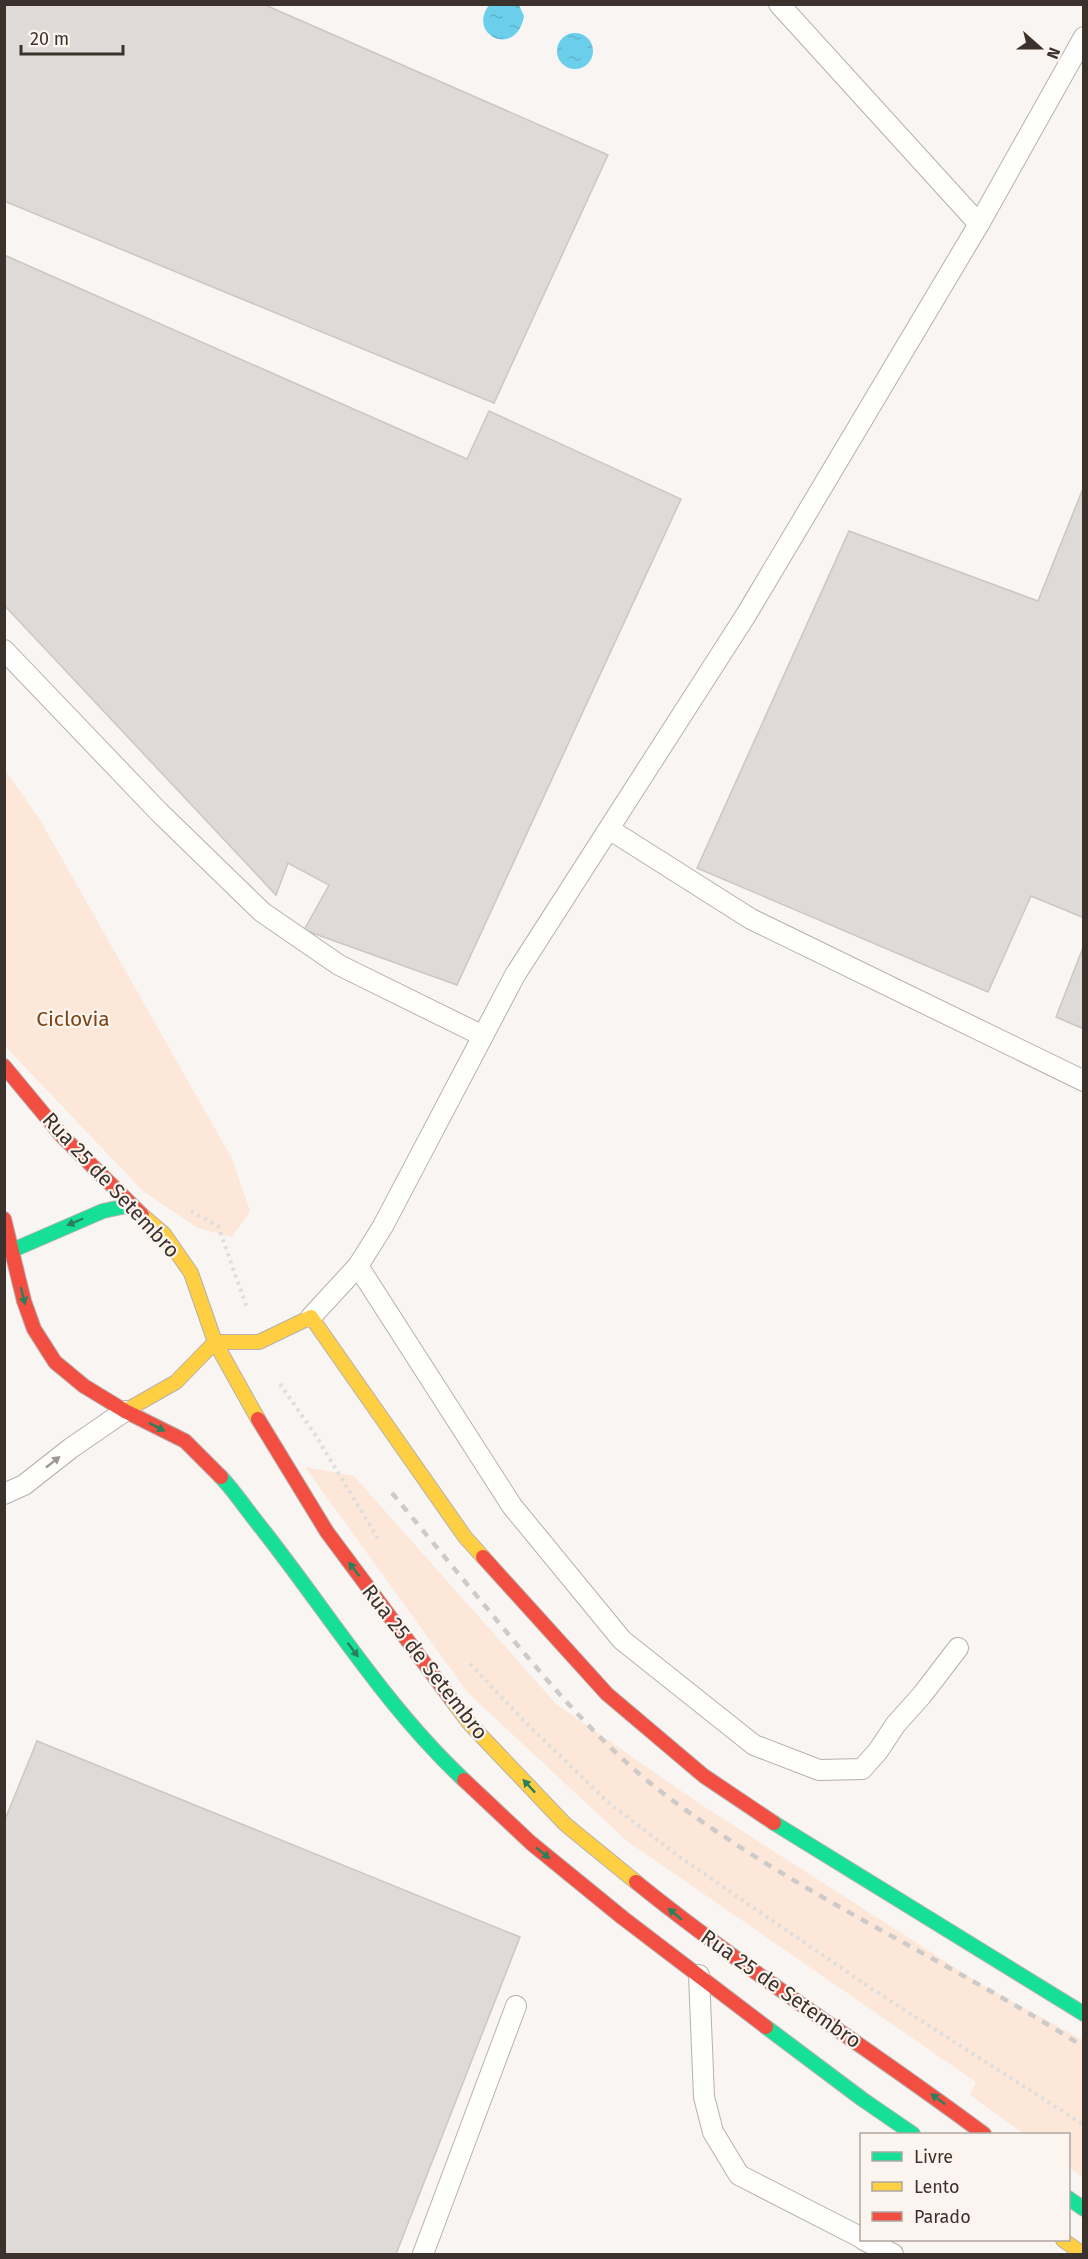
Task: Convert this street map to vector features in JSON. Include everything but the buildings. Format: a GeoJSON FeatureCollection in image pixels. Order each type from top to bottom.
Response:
{"type":"FeatureCollection","features":[{"type":"Feature","properties":{"kind":"main road","name":"Rua 25 de Setembro"},"geometry":{"type":"LineString","coordinates":[[4,1066],[62,1136],[131,1205],[164,1234],[191,1273],[215,1342],[260,1422],[327,1532],[469,1723],[565,1824],[688,1924],[921,2087],[983,2133]]}},
{"type":"Feature","properties":{"kind":"main road"},"geometry":{"type":"LineString","coordinates":[[13,1250],[104,1211],[131,1205]]}},
{"type":"Feature","properties":{"kind":"main road","name":"Rua 25 de Setembro"},"geometry":{"type":"LineString","coordinates":[[4,1219],[24,1300],[34,1329],[55,1362],[84,1386],[125,1411],[184,1441],[223,1479],[289,1563],[399,1711],[433,1751],[531,1843],[623,1918],[862,2099],[912,2133]]}},
{"type":"Feature","properties":{"kind":"main road"},"geometry":{"type":"LineString","coordinates":[[125,1411],[176,1382],[215,1342],[259,1342],[311,1317],[465,1537],[607,1694],[704,1776],[741,1802],[1083,2014]]}},
{"type":"Feature","properties":{"kind":"main road"},"geometry":{"type":"LineString","coordinates":[[1070,2199],[1083,2209]]}},
{"type":"Feature","properties":{"kind":"main road"},"geometry":{"type":"LineString","coordinates":[[1064,2241],[1083,2254]]}},
{"type":"Feature","properties":{"kind":"lane"},"geometry":{"type":"LineString","coordinates":[[779,4],[979,224]]}},
{"type":"Feature","properties":{"kind":"lane"},"geometry":{"type":"LineString","coordinates":[[311,1317],[358,1266],[383,1226],[515,975],[746,615],[979,224],[1083,37]]}},
{"type":"Feature","properties":{"kind":"lane"},"geometry":{"type":"LineString","coordinates":[[4,650],[159,812],[262,912],[339,965],[483,1036]]}},
{"type":"Feature","properties":{"kind":"lane"},"geometry":{"type":"LineString","coordinates":[[609,828],[751,919],[1083,1081]]}},
{"type":"Feature","properties":{"kind":"lane"},"geometry":{"type":"LineString","coordinates":[[4,1270],[13,1250]]}},
{"type":"Feature","properties":{"kind":"lane"},"geometry":{"type":"LineString","coordinates":[[358,1266],[512,1506],[622,1641],[754,1745],[819,1770],[862,1769],[958,1648]]}},
{"type":"Feature","properties":{"kind":"lane"},"geometry":{"type":"LineString","coordinates":[[4,1494],[24,1485],[71,1448],[125,1411]]}},
{"type":"Feature","properties":{"kind":"lane"},"geometry":{"type":"LineString","coordinates":[[699,1975],[704,2097],[713,2132],[739,2175],[860,2237]]}},
{"type":"Feature","properties":{"kind":"lane"},"geometry":{"type":"LineString","coordinates":[[423,2254],[516,2006]]}},
{"type":"Feature","properties":{"kind":"lane"},"geometry":{"type":"LineString","coordinates":[[867,2241],[893,2254]]}},
{"type":"Feature","properties":{"kind":"path"},"geometry":{"type":"LineString","coordinates":[[280,1383],[316,1436],[383,1547]]}},
{"type":"Feature","properties":{"kind":"path"},"geometry":{"type":"LineString","coordinates":[[466,1659],[527,1724],[610,1804],[681,1858],[875,1991],[1083,2125]]}},
{"type":"Feature","properties":{"kind":"green space","name":"Ciclovia"},"geometry":{"type":"Polygon","coordinates":[[[4,769],[40,820],[232,1159],[250,1211],[232,1237],[198,1228],[143,1191],[5,1046],[4,769]]]}},
{"type":"Feature","properties":{"kind":"green space"},"geometry":{"type":"Polygon","coordinates":[[[305,1467],[354,1476],[556,1704],[697,1802],[982,1985],[1083,2040],[1083,2178],[1070,2168],[1070,2133],[1023,2133],[970,2095],[976,2082],[627,1841],[468,1693],[305,1467]]]}},
{"type":"Feature","properties":{"kind":"water"},"geometry":{"type":"Polygon","coordinates":[[[490,4],[519,5],[524,16],[519,29],[512,37],[495,38],[488,33],[484,25],[484,15],[490,4]]]}},
{"type":"Feature","properties":{"kind":"water"},"geometry":{"type":"Polygon","coordinates":[[[575,33],[588,38],[593,51],[588,64],[575,69],[562,64],[557,51],[562,38],[575,33]]]}},
{"type":"Feature","properties":{"kind":"railway"},"geometry":{"type":"LineString","coordinates":[[392,1493],[562,1697],[604,1741],[648,1781],[721,1835],[772,1867],[1084,2047]]}},
{"type":"Feature","properties":{"kind":"traffic: fast"},"geometry":{"type":"LineString","coordinates":[[13,1250],[103,1211],[131,1205]]}},
{"type":"Feature","properties":{"kind":"traffic: fast"},"geometry":{"type":"LineString","coordinates":[[221,1477],[384,1691],[409,1722],[464,1780]]}},
{"type":"Feature","properties":{"kind":"traffic: fast"},"geometry":{"type":"LineString","coordinates":[[774,1823],[1084,2014]]}},
{"type":"Feature","properties":{"kind":"traffic: fast"},"geometry":{"type":"LineString","coordinates":[[766,2027],[912,2133]]}},
{"type":"Feature","properties":{"kind":"traffic: fast"},"geometry":{"type":"LineString","coordinates":[[1070,2199],[1084,2209]]}},
{"type":"Feature","properties":{"kind":"traffic: slow"},"geometry":{"type":"LineString","coordinates":[[142,1215],[164,1234],[191,1273],[215,1342],[258,1419]]}},
{"type":"Feature","properties":{"kind":"traffic: slow"},"geometry":{"type":"LineString","coordinates":[[125,1411],[176,1382],[215,1342],[259,1342],[311,1317],[465,1537],[483,1557]]}},
{"type":"Feature","properties":{"kind":"traffic: slow"},"geometry":{"type":"LineString","coordinates":[[451,1699],[469,1723],[565,1824],[636,1882]]}},
{"type":"Feature","properties":{"kind":"traffic: slow"},"geometry":{"type":"LineString","coordinates":[[1064,2241],[1083,2254]]}},
{"type":"Feature","properties":{"kind":"traffic: jam"},"geometry":{"type":"LineString","coordinates":[[4,1066],[62,1136],[142,1215]]}},
{"type":"Feature","properties":{"kind":"traffic: jam"},"geometry":{"type":"LineString","coordinates":[[4,1219],[24,1301],[34,1329],[55,1362],[84,1386],[125,1411],[185,1441],[221,1477]]}},
{"type":"Feature","properties":{"kind":"traffic: jam"},"geometry":{"type":"LineString","coordinates":[[258,1419],[327,1532],[451,1699]]}},
{"type":"Feature","properties":{"kind":"traffic: jam"},"geometry":{"type":"LineString","coordinates":[[483,1557],[607,1694],[704,1776],[774,1823]]}},
{"type":"Feature","properties":{"kind":"traffic: jam"},"geometry":{"type":"LineString","coordinates":[[464,1780],[531,1843],[623,1918],[766,2027]]}},
{"type":"Feature","properties":{"kind":"traffic: jam"},"geometry":{"type":"LineString","coordinates":[[636,1882],[765,1979],[983,2133]]}}]}
